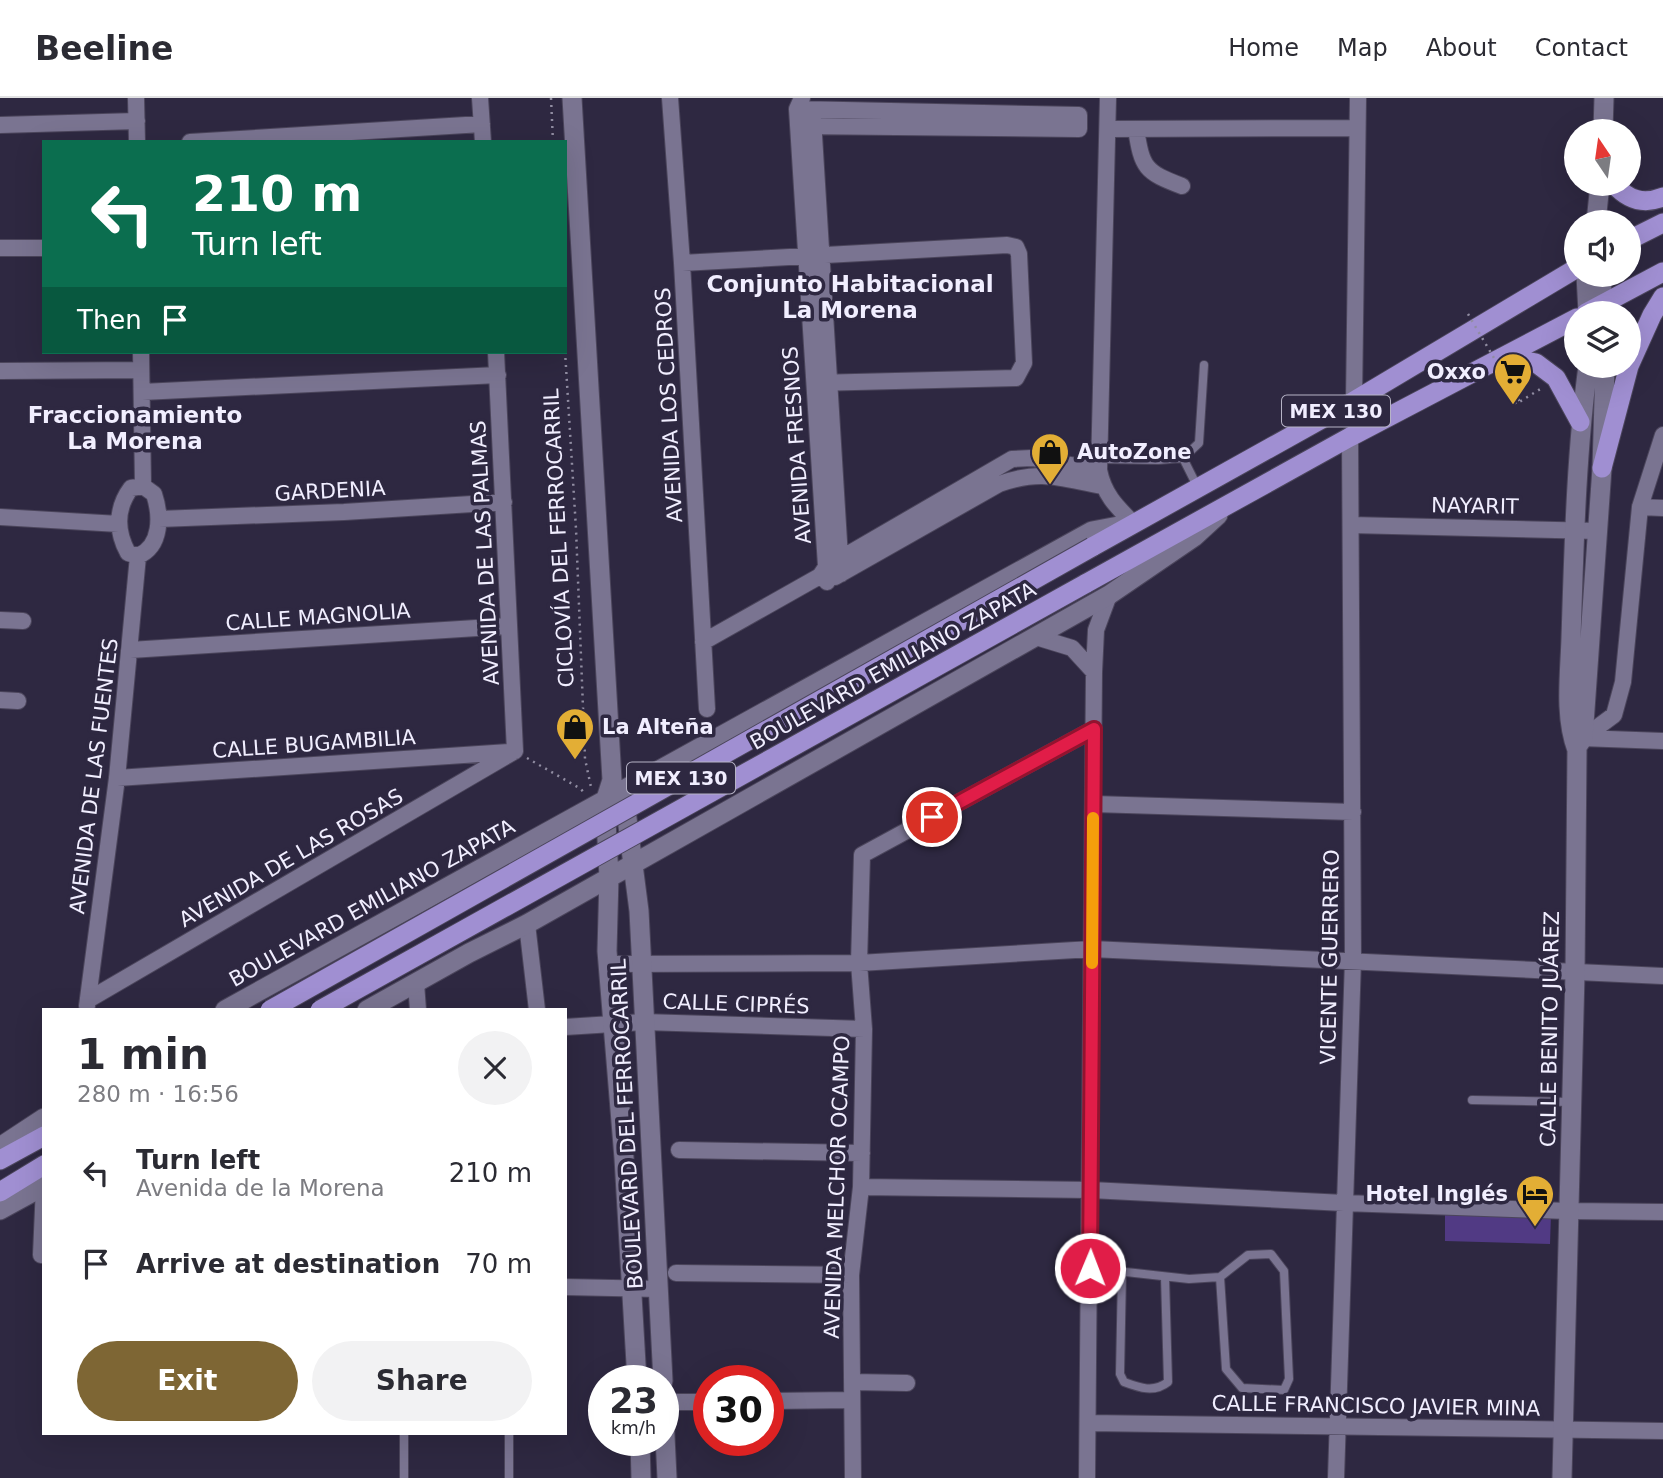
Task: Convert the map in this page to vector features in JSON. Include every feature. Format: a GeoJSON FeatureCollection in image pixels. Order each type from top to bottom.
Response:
{"type":"FeatureCollection","features":[{"type":"Feature","properties":{"kind":"main road"},"geometry":{"type":"LineString","coordinates":[[1628,196],[1634,201],[1650,202],[1663,197]]}},
{"type":"Feature","properties":{"kind":"main road"},"geometry":{"type":"LineString","coordinates":[[1641,234],[1663,223]]}},
{"type":"Feature","properties":{"kind":"main road","name":"BOULEVARD EMILIANO ZAPATA"},"geometry":{"type":"LineString","coordinates":[[1611,301],[1663,272]]}},
{"type":"Feature","properties":{"kind":"main road","name":"BOULEVARD EMILIANO ZAPATA"},"geometry":{"type":"LineString","coordinates":[[274,1008],[1354,401],[1564,276]]}},
{"type":"Feature","properties":{"kind":"main road"},"geometry":{"type":"LineString","coordinates":[[1641,339],[1663,297]]}},
{"type":"Feature","properties":{"kind":"main road","name":"BOULEVARD EMILIANO ZAPATA"},"geometry":{"type":"LineString","coordinates":[[324,1008],[1350,437],[1500,365],[1564,328]]}},
{"type":"Feature","properties":{"kind":"main road"},"geometry":{"type":"LineString","coordinates":[[1500,365],[1536,363],[1557,379],[1580,422]]}},
{"type":"Feature","properties":{"kind":"main road"},"geometry":{"type":"LineString","coordinates":[[1602,468],[1626,378]]}},
{"type":"Feature","properties":{"kind":"main road"},"geometry":{"type":"LineString","coordinates":[[0,1160],[42,1137]]}},
{"type":"Feature","properties":{"kind":"main road"},"geometry":{"type":"LineString","coordinates":[[0,1192],[42,1166]]}},
{"type":"Feature","properties":{"kind":"street"},"geometry":{"type":"LineString","coordinates":[[136,98],[137,140]]}},
{"type":"Feature","properties":{"kind":"street"},"geometry":{"type":"LineString","coordinates":[[481,98],[483,140]]}},
{"type":"Feature","properties":{"kind":"street","name":"BOULEVARD DEL FERROCARRIL"},"geometry":{"type":"LineString","coordinates":[[572,98],[617,785],[633,864],[639,911],[662,1365]]}},
{"type":"Feature","properties":{"kind":"street","name":"AVENIDA LOS CEDROS"},"geometry":{"type":"LineString","coordinates":[[670,98],[707,709]]}},
{"type":"Feature","properties":{"kind":"street"},"geometry":{"type":"LineString","coordinates":[[1108,98],[1101,472],[1110,500],[1134,524]]}},
{"type":"Feature","properties":{"kind":"street"},"geometry":{"type":"LineString","coordinates":[[1354,401],[1358,98]]}},
{"type":"Feature","properties":{"kind":"street"},"geometry":{"type":"LineString","coordinates":[[1603,119],[1604,98]]}},
{"type":"Feature","properties":{"kind":"street"},"geometry":{"type":"LineString","coordinates":[[804,104],[1079,115],[1079,129],[806,127]]}},
{"type":"Feature","properties":{"kind":"street","name":"AVENIDA FRESNOS"},"geometry":{"type":"LineString","coordinates":[[804,104],[831,571]]}},
{"type":"Feature","properties":{"kind":"street"},"geometry":{"type":"LineString","coordinates":[[0,125],[137,121]]}},
{"type":"Feature","properties":{"kind":"street"},"geometry":{"type":"LineString","coordinates":[[222,140],[482,124]]}},
{"type":"Feature","properties":{"kind":"street"},"geometry":{"type":"LineString","coordinates":[[1108,129],[1357,128]]}},
{"type":"Feature","properties":{"kind":"street"},"geometry":{"type":"LineString","coordinates":[[1136,129],[1140,156],[1155,176],[1182,186]]}},
{"type":"Feature","properties":{"kind":"street"},"geometry":{"type":"LineString","coordinates":[[682,263],[1007,245],[1016,247],[1019,254],[1024,363],[1016,377],[822,382]]}},
{"type":"Feature","properties":{"kind":"street"},"geometry":{"type":"LineString","coordinates":[[0,248],[42,248]]}},
{"type":"Feature","properties":{"kind":"street"},"geometry":{"type":"LineString","coordinates":[[141,354],[143,486]]}},
{"type":"Feature","properties":{"kind":"street","name":"AVENIDA DE LAS PALMAS"},"geometry":{"type":"LineString","coordinates":[[496,354],[515,751]]}},
{"type":"Feature","properties":{"kind":"street"},"geometry":{"type":"LineString","coordinates":[[0,371],[141,370]]}},
{"type":"Feature","properties":{"kind":"street"},"geometry":{"type":"LineString","coordinates":[[142,392],[498,375]]}},
{"type":"Feature","properties":{"kind":"street","name":"CALLE BENITO JUÁREZ"},"geometry":{"type":"LineString","coordinates":[[1577,742],[1570,695],[1574,529],[1580,422],[1586,378]]}},
{"type":"Feature","properties":{"kind":"street","name":"CALLE BENITO JUÁREZ"},"geometry":{"type":"LineString","coordinates":[[1562,1478],[1575,974],[1577,742],[1598,531],[1605,378]]}},
{"type":"Feature","properties":{"kind":"street"},"geometry":{"type":"LineString","coordinates":[[1577,742],[1614,715],[1623,682],[1640,507],[1663,435]]}},
{"type":"Feature","properties":{"kind":"street","name":"VICENTE GUERRERO"},"geometry":{"type":"LineString","coordinates":[[1336,1478],[1353,961],[1350,437]]}},
{"type":"Feature","properties":{"kind":"street"},"geometry":{"type":"LineString","coordinates":[[703,642],[831,571],[1012,459],[1032,458],[1101,472]]}},
{"type":"Feature","properties":{"kind":"street"},"geometry":{"type":"LineString","coordinates":[[143,486],[154,494],[159,519],[153,544],[148,552],[138,556],[128,553],[121,541],[118,524],[124,498],[131,488],[143,486]]}},
{"type":"Feature","properties":{"kind":"street","name":"GARDENIA"},"geometry":{"type":"LineString","coordinates":[[159,519],[344,512],[504,502]]}},
{"type":"Feature","properties":{"kind":"street","name":"BOULEVARD EMILIANO ZAPATA"},"geometry":{"type":"LineString","coordinates":[[371,1008],[527,924],[1109,596],[1194,537],[1232,503]]}},
{"type":"Feature","properties":{"kind":"street"},"geometry":{"type":"LineString","coordinates":[[1640,507],[1663,508]]}},
{"type":"Feature","properties":{"kind":"street"},"geometry":{"type":"LineString","coordinates":[[0,517],[118,524]]}},
{"type":"Feature","properties":{"kind":"street","name":"BOULEVARD EMILIANO ZAPATA"},"geometry":{"type":"LineString","coordinates":[[617,785],[1092,531],[1134,524]]}},
{"type":"Feature","properties":{"kind":"street","name":"NAYARIT"},"geometry":{"type":"LineString","coordinates":[[1351,525],[1598,531]]}},
{"type":"Feature","properties":{"kind":"street","name":"AVENIDA DE LAS FUENTES"},"geometry":{"type":"LineString","coordinates":[[91,1006],[117,778],[138,556]]}},
{"type":"Feature","properties":{"kind":"street"},"geometry":{"type":"LineString","coordinates":[[1087,1478],[1094,672],[1096,630],[1109,596]]}},
{"type":"Feature","properties":{"kind":"street"},"geometry":{"type":"LineString","coordinates":[[0,620],[23,621]]}},
{"type":"Feature","properties":{"kind":"street","name":"CALLE MAGNOLIA"},"geometry":{"type":"LineString","coordinates":[[130,650],[509,626]]}},
{"type":"Feature","properties":{"kind":"street"},"geometry":{"type":"LineString","coordinates":[[1036,637],[1072,648],[1094,672]]}},
{"type":"Feature","properties":{"kind":"street"},"geometry":{"type":"LineString","coordinates":[[0,700],[18,701]]}},
{"type":"Feature","properties":{"kind":"street","name":"AVENIDA MELCHOR OCAMPO"},"geometry":{"type":"LineString","coordinates":[[853,1478],[851,1275],[862,1153],[864,1029],[859,963],[862,855],[1094,729]]}},
{"type":"Feature","properties":{"kind":"street"},"geometry":{"type":"LineString","coordinates":[[1577,742],[1663,741]]}},
{"type":"Feature","properties":{"kind":"street","name":"CALLE BUGAMBILIA"},"geometry":{"type":"LineString","coordinates":[[117,778],[515,751]]}},
{"type":"Feature","properties":{"kind":"street","name":"AVENIDA DE LAS ROSAS"},"geometry":{"type":"LineString","coordinates":[[91,1006],[515,751]]}},
{"type":"Feature","properties":{"kind":"street"},"geometry":{"type":"LineString","coordinates":[[600,804],[617,785]]}},
{"type":"Feature","properties":{"kind":"street","name":"BOULEVARD DEL FERROCARRIL"},"geometry":{"type":"LineString","coordinates":[[600,804],[609,877],[608,964],[636,1365]]}},
{"type":"Feature","properties":{"kind":"street","name":"BOULEVARD EMILIANO ZAPATA"},"geometry":{"type":"LineString","coordinates":[[229,1008],[600,804]]}},
{"type":"Feature","properties":{"kind":"street"},"geometry":{"type":"LineString","coordinates":[[1094,804],[1353,812]]}},
{"type":"Feature","properties":{"kind":"street"},"geometry":{"type":"LineString","coordinates":[[527,924],[537,1008]]}},
{"type":"Feature","properties":{"kind":"street"},"geometry":{"type":"LineString","coordinates":[[608,964],[859,963],[1092,949],[1575,974],[1663,976]]}},
{"type":"Feature","properties":{"kind":"street"},"geometry":{"type":"LineString","coordinates":[[416,983],[418,1008]]}},
{"type":"Feature","properties":{"kind":"street","name":"CALLE CIPRÉS"},"geometry":{"type":"LineString","coordinates":[[567,1027],[643,1021],[864,1029]]}},
{"type":"Feature","properties":{"kind":"street"},"geometry":{"type":"LineString","coordinates":[[0,1147],[42,1119]]}},
{"type":"Feature","properties":{"kind":"street"},"geometry":{"type":"LineString","coordinates":[[679,1150],[862,1153]]}},
{"type":"Feature","properties":{"kind":"street"},"geometry":{"type":"LineString","coordinates":[[0,1210],[42,1187]]}},
{"type":"Feature","properties":{"kind":"street"},"geometry":{"type":"LineString","coordinates":[[861,1187],[1091,1190],[1344,1203],[1663,1212]]}},
{"type":"Feature","properties":{"kind":"street"},"geometry":{"type":"LineString","coordinates":[[42,1232],[42,1255]]}},
{"type":"Feature","properties":{"kind":"street"},"geometry":{"type":"LineString","coordinates":[[676,1273],[851,1275]]}},
{"type":"Feature","properties":{"kind":"street"},"geometry":{"type":"LineString","coordinates":[[567,1287],[659,1289]]}},
{"type":"Feature","properties":{"kind":"street"},"geometry":{"type":"LineString","coordinates":[[852,1382],[907,1383]]}},
{"type":"Feature","properties":{"kind":"street"},"geometry":{"type":"LineString","coordinates":[[784,1401],[852,1399]]}},
{"type":"Feature","properties":{"kind":"street","name":"CALLE FRANCISCO JAVIER MINA"},"geometry":{"type":"LineString","coordinates":[[1088,1423],[1663,1431]]}},
{"type":"Feature","properties":{"kind":"street"},"geometry":{"type":"LineString","coordinates":[[641,1456],[642,1478]]}},
{"type":"Feature","properties":{"kind":"street"},"geometry":{"type":"LineString","coordinates":[[666,1456],[667,1478]]}},
{"type":"Feature","properties":{"kind":"lane"},"geometry":{"type":"LineString","coordinates":[[1101,472],[1158,460],[1183,458],[1199,443],[1204,365]]}},
{"type":"Feature","properties":{"kind":"lane"},"geometry":{"type":"LineString","coordinates":[[1183,458],[1198,488]]}},
{"type":"Feature","properties":{"kind":"lane"},"geometry":{"type":"LineString","coordinates":[[1472,1100],[1571,1102]]}},
{"type":"Feature","properties":{"kind":"lane"},"geometry":{"type":"LineString","coordinates":[[1090,1268],[1189,1279],[1220,1277],[1248,1255],[1271,1254],[1284,1271],[1289,1379],[1284,1390],[1242,1388],[1226,1369],[1220,1277]]}},
{"type":"Feature","properties":{"kind":"lane"},"geometry":{"type":"LineString","coordinates":[[1122,1273],[1120,1374],[1124,1382],[1144,1389],[1160,1389],[1168,1382],[1165,1277]]}},
{"type":"Feature","properties":{"kind":"lane"},"geometry":{"type":"LineString","coordinates":[[404,1435],[404,1478]]}},
{"type":"Feature","properties":{"kind":"lane"},"geometry":{"type":"LineString","coordinates":[[509,1435],[509,1478]]}},
{"type":"Feature","properties":{"kind":"path"},"geometry":{"type":"LineString","coordinates":[[551,98],[553,140]]}},
{"type":"Feature","properties":{"kind":"path"},"geometry":{"type":"LineString","coordinates":[[1468,314],[1520,401]]}},
{"type":"Feature","properties":{"kind":"path","name":"CICLOVÍA DEL FERROCARRIL"},"geometry":{"type":"LineString","coordinates":[[565,354],[576,528],[585,759],[600,804]]}},
{"type":"Feature","properties":{"kind":"path"},"geometry":{"type":"LineString","coordinates":[[1500,365],[1516,404],[1557,379]]}},
{"type":"Feature","properties":{"kind":"path"},"geometry":{"type":"LineString","coordinates":[[515,751],[582,789],[600,804]]}},
{"type":"Feature","properties":{"kind":"building"},"geometry":{"type":"Polygon","coordinates":[[[1445,1213],[1551,1214],[1550,1244],[1445,1241],[1445,1213]]]}},
{"type":"Feature","properties":{"kind":"slow traffic"},"geometry":{"type":"LineString","coordinates":[[1092,963],[1093,818]]}},
{"type":"Feature","properties":{"kind":"place","name":"Oxxo"},"geometry":{"type":"Point","coordinates":[1513,406]}},
{"type":"Feature","properties":{"kind":"place","name":"AutoZone"},"geometry":{"type":"Point","coordinates":[1050,486]}},
{"type":"Feature","properties":{"kind":"place","name":"La Alteña"},"geometry":{"type":"Point","coordinates":[575,761]}},
{"type":"Feature","properties":{"kind":"place","name":"Hotel Inglés"},"geometry":{"type":"Point","coordinates":[1535,1228]}},
{"type":"Feature","properties":{"kind":"district","name":"Conjunto Habitacional La Morena"},"geometry":{"type":"Point","coordinates":[850,297]}},
{"type":"Feature","properties":{"kind":"district","name":"Fraccionamiento La Morena"},"geometry":{"type":"Point","coordinates":[135,428]}},
{"type":"Feature","properties":{"kind":"route"},"geometry":{"type":"LineString","coordinates":[[932,817],[1094,729],[1090,1268]]}}]}
